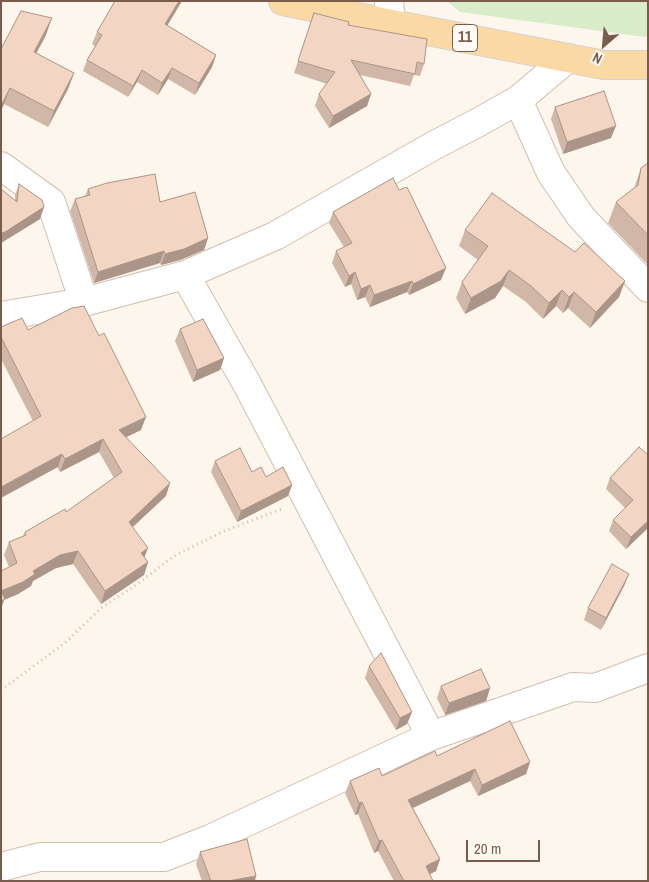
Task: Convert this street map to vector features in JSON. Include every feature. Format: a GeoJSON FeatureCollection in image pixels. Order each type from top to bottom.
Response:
{"type":"FeatureCollection","features":[{"type":"Feature","properties":{"kind":"main road","name":"11"},"geometry":{"type":"LineString","coordinates":[[283,1],[390,13],[568,58],[604,65],[648,65]]}},
{"type":"Feature","properties":{"kind":"street"},"geometry":{"type":"LineString","coordinates":[[1,316],[84,302],[185,275],[295,226],[433,146],[518,100],[568,58]]}},
{"type":"Feature","properties":{"kind":"street"},"geometry":{"type":"LineString","coordinates":[[518,100],[551,173],[581,217],[648,288]]}},
{"type":"Feature","properties":{"kind":"street"},"geometry":{"type":"LineString","coordinates":[[1,166],[51,202],[84,302]]}},
{"type":"Feature","properties":{"kind":"street"},"geometry":{"type":"LineString","coordinates":[[185,275],[246,384],[431,736]]}},
{"type":"Feature","properties":{"kind":"street"},"geometry":{"type":"LineString","coordinates":[[1,867],[40,857],[164,857],[210,839],[431,736],[573,687],[595,688],[648,668]]}},
{"type":"Feature","properties":{"kind":"path"},"geometry":{"type":"LineString","coordinates":[[1,690],[65,643],[101,608],[136,586],[174,556],[222,532],[307,499]]}},
{"type":"Feature","properties":{"kind":"green space"},"geometry":{"type":"Polygon","coordinates":[[[447,1],[648,1],[648,36],[460,12],[447,1]]]}},
{"type":"Feature","properties":{"kind":"building"},"geometry":{"type":"Polygon","coordinates":[[[115,1],[179,1],[165,24],[216,55],[199,83],[172,68],[162,83],[142,70],[133,86],[87,60],[102,35],[97,32],[115,1]]]}},
{"type":"Feature","properties":{"kind":"building"},"geometry":{"type":"Polygon","coordinates":[[[21,11],[52,18],[34,52],[74,73],[54,111],[10,88],[1,106],[1,49],[21,11]]]}},
{"type":"Feature","properties":{"kind":"building"},"geometry":{"type":"Polygon","coordinates":[[[314,13],[349,22],[348,25],[427,39],[424,64],[417,62],[415,74],[351,60],[371,94],[333,116],[319,94],[335,72],[298,61],[314,13]]]}},
{"type":"Feature","properties":{"kind":"building"},"geometry":{"type":"Polygon","coordinates":[[[604,91],[616,126],[567,142],[555,107],[604,91]]]}},
{"type":"Feature","properties":{"kind":"building"},"geometry":{"type":"Polygon","coordinates":[[[648,163],[648,235],[616,202],[638,185],[641,168],[648,163]]]}},
{"type":"Feature","properties":{"kind":"building"},"geometry":{"type":"Polygon","coordinates":[[[155,174],[160,202],[195,192],[208,238],[184,249],[165,254],[164,251],[98,272],[75,199],[90,195],[88,189],[107,183],[155,174]]]}},
{"type":"Feature","properties":{"kind":"building"},"geometry":{"type":"Polygon","coordinates":[[[393,178],[399,190],[407,187],[446,268],[413,284],[412,281],[374,295],[370,285],[361,289],[355,272],[349,276],[336,251],[352,243],[333,212],[393,178]]]}},
{"type":"Feature","properties":{"kind":"building"},"geometry":{"type":"Polygon","coordinates":[[[19,184],[42,200],[44,207],[1,233],[1,189],[17,202],[19,184]]]}},
{"type":"Feature","properties":{"kind":"building"},"geometry":{"type":"Polygon","coordinates":[[[492,193],[575,252],[584,243],[625,281],[596,312],[574,292],[569,297],[562,290],[549,303],[531,286],[509,270],[501,281],[471,298],[462,282],[488,246],[465,230],[492,193]]]}},
{"type":"Feature","properties":{"kind":"building"},"geometry":{"type":"Polygon","coordinates":[[[84,306],[99,336],[104,333],[146,417],[119,430],[170,483],[129,522],[148,548],[141,553],[148,562],[105,591],[78,551],[60,555],[33,571],[35,574],[23,582],[1,591],[1,571],[17,563],[9,542],[26,535],[25,532],[65,509],[66,512],[122,472],[103,439],[65,459],[62,454],[1,487],[1,439],[41,416],[1,337],[1,327],[22,318],[28,330],[72,308],[84,306]]]}},
{"type":"Feature","properties":{"kind":"building"},"geometry":{"type":"Polygon","coordinates":[[[203,319],[224,358],[197,370],[180,329],[203,319]]]}},
{"type":"Feature","properties":{"kind":"building"},"geometry":{"type":"Polygon","coordinates":[[[639,447],[648,455],[648,521],[631,537],[613,520],[633,500],[610,478],[639,447]]]}},
{"type":"Feature","properties":{"kind":"building"},"geometry":{"type":"Polygon","coordinates":[[[240,448],[252,472],[261,467],[266,477],[283,467],[292,485],[241,511],[215,461],[240,448]]]}},
{"type":"Feature","properties":{"kind":"building"},"geometry":{"type":"Polygon","coordinates":[[[612,564],[629,574],[606,618],[588,608],[612,564]]]}},
{"type":"Feature","properties":{"kind":"building"},"geometry":{"type":"Polygon","coordinates":[[[1,591],[5,599],[1,601],[1,591]]]}},
{"type":"Feature","properties":{"kind":"building"},"geometry":{"type":"Polygon","coordinates":[[[381,653],[412,712],[400,718],[369,666],[381,653]]]}},
{"type":"Feature","properties":{"kind":"building"},"geometry":{"type":"Polygon","coordinates":[[[481,669],[490,688],[449,703],[441,686],[481,669]]]}},
{"type":"Feature","properties":{"kind":"building"},"geometry":{"type":"Polygon","coordinates":[[[510,721],[530,762],[482,785],[475,769],[408,800],[440,859],[426,866],[433,881],[404,881],[382,840],[379,841],[362,802],[359,803],[350,781],[379,768],[382,776],[435,751],[437,756],[510,721]]]}},
{"type":"Feature","properties":{"kind":"building"},"geometry":{"type":"Polygon","coordinates":[[[247,839],[256,876],[228,881],[211,881],[200,852],[247,839]]]}}]}
